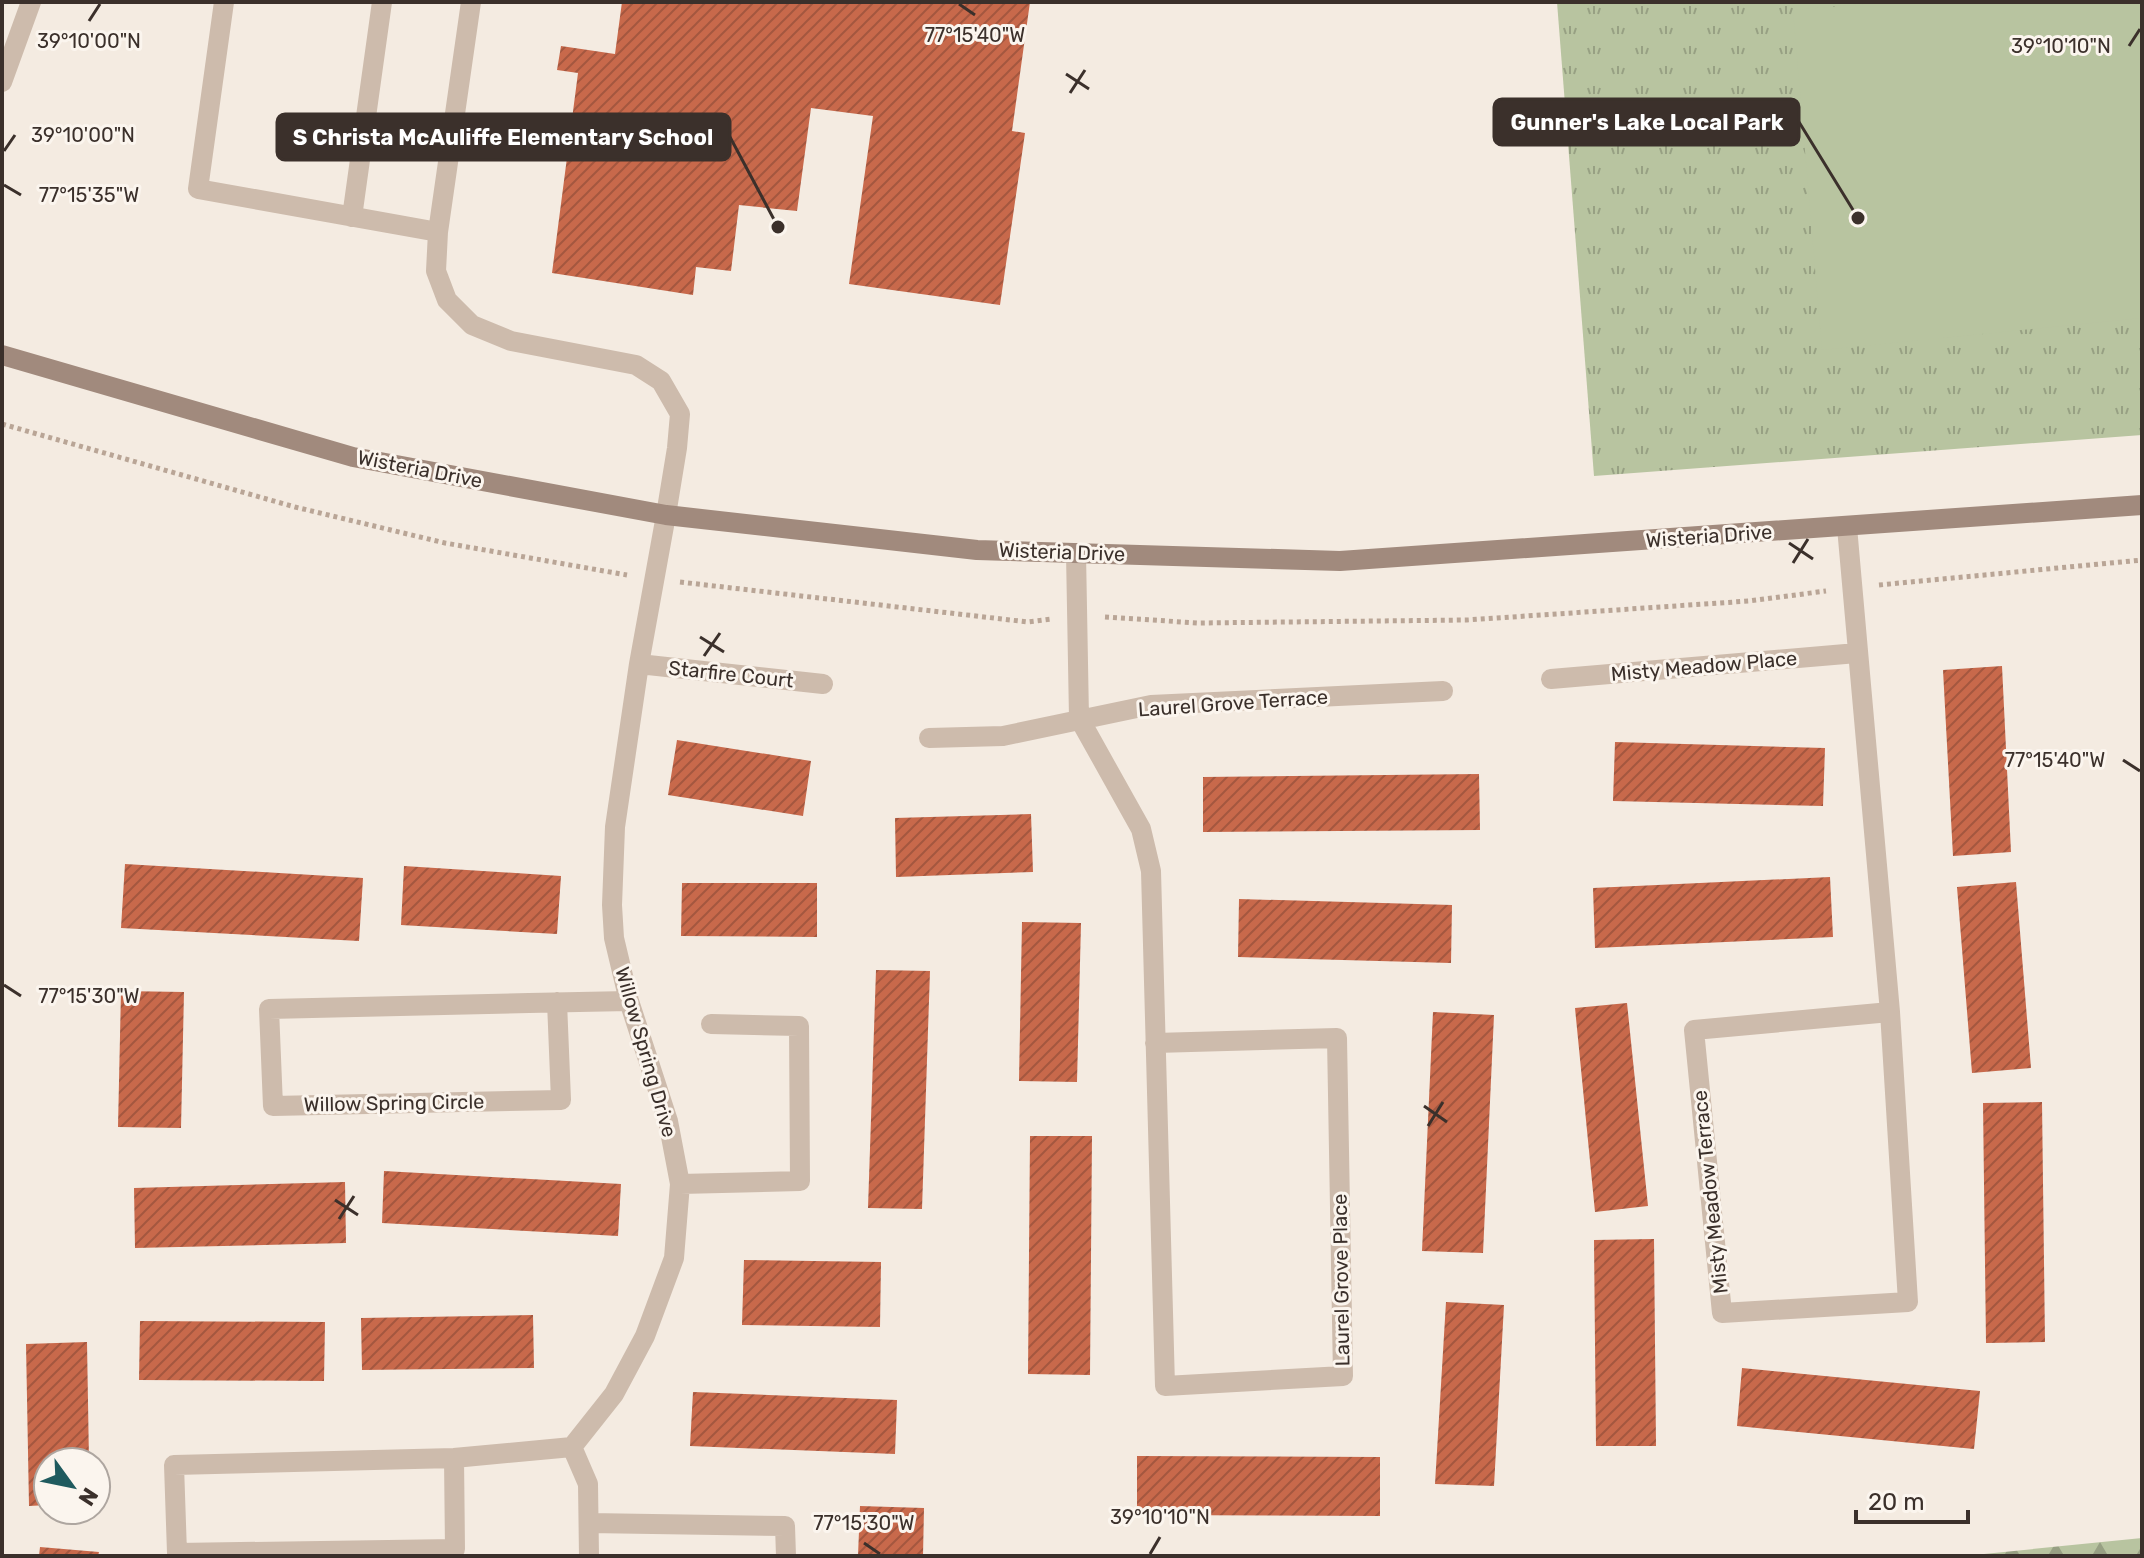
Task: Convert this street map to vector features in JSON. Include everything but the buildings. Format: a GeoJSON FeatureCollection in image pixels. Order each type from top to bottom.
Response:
{"type":"FeatureCollection","features":[{"type":"Feature","properties":{"kind":"street"},"geometry":{"type":"LineString","coordinates":[[2,82],[31,2]]}},
{"type":"Feature","properties":{"kind":"street"},"geometry":{"type":"LineString","coordinates":[[224,2],[198,189],[438,232]]}},
{"type":"Feature","properties":{"kind":"street"},"geometry":{"type":"LineString","coordinates":[[352,217],[382,2]]}},
{"type":"Feature","properties":{"kind":"street","name":"Willow Spring Drive"},"geometry":{"type":"LineString","coordinates":[[471,2],[438,232],[436,271],[447,300],[472,325],[511,341],[636,365],[661,381],[680,414],[615,827],[612,905],[614,938],[629,1001],[668,1121],[680,1184],[674,1258],[645,1336],[614,1394],[572,1447]]}},
{"type":"Feature","properties":{"kind":"street","name":"Wisteria Drive"},"geometry":{"type":"LineString","coordinates":[[2,355],[353,457],[666,515],[977,550],[1340,561],[2142,505]]}},
{"type":"Feature","properties":{"kind":"street","name":"Misty Meadow Terrace"},"geometry":{"type":"LineString","coordinates":[[1847,527],[1890,1012],[1908,1302],[1722,1313],[1694,1030],[1890,1012]]}},
{"type":"Feature","properties":{"kind":"street","name":"Laurel Grove Place"},"geometry":{"type":"LineString","coordinates":[[1076,553],[1079,718],[1141,829],[1151,871],[1155,1043],[1165,1386],[1343,1376],[1337,1038],[1155,1043]]}},
{"type":"Feature","properties":{"kind":"street","name":"Misty Meadow Place"},"geometry":{"type":"LineString","coordinates":[[1551,679],[1857,653]]}},
{"type":"Feature","properties":{"kind":"street","name":"Starfire Court"},"geometry":{"type":"LineString","coordinates":[[639,664],[823,684]]}},
{"type":"Feature","properties":{"kind":"street","name":"Laurel Grove Terrace"},"geometry":{"type":"LineString","coordinates":[[929,738],[1003,736],[1151,705],[1443,691]]}},
{"type":"Feature","properties":{"kind":"street","name":"Willow Spring Circle"},"geometry":{"type":"LineString","coordinates":[[557,1002],[561,1100],[273,1106],[269,1009],[557,1002],[629,1001]]}},
{"type":"Feature","properties":{"kind":"street"},"geometry":{"type":"LineString","coordinates":[[680,1184],[800,1181],[799,1026],[711,1024]]}},
{"type":"Feature","properties":{"kind":"street"},"geometry":{"type":"LineString","coordinates":[[454,1458],[455,1549],[177,1553],[174,1465],[454,1458],[572,1447],[588,1484],[589,1556]]}},
{"type":"Feature","properties":{"kind":"street"},"geometry":{"type":"LineString","coordinates":[[589,1523],[785,1526],[786,1556]]}},
{"type":"Feature","properties":{"kind":"green space"},"geometry":{"type":"Polygon","coordinates":[[[1557,2],[2142,2],[2142,435],[1594,476],[1557,2]]]}},
{"type":"Feature","properties":{"kind":"green space"},"geometry":{"type":"Polygon","coordinates":[[[1887,2],[2142,2],[2142,318],[1822,350],[1793,10],[1887,2]]]}},
{"type":"Feature","properties":{"kind":"green space"},"geometry":{"type":"Polygon","coordinates":[[[2142,1538],[2142,1556],[1964,1556],[2142,1538]]]}},
{"type":"Feature","properties":{"kind":"place","name":"Gunner's Lake Local Park"},"geometry":{"type":"Point","coordinates":[1858,218]}},
{"type":"Feature","properties":{"kind":"place","name":"S Christa McAuliffe Elementary School"},"geometry":{"type":"Point","coordinates":[778,227]}}]}
